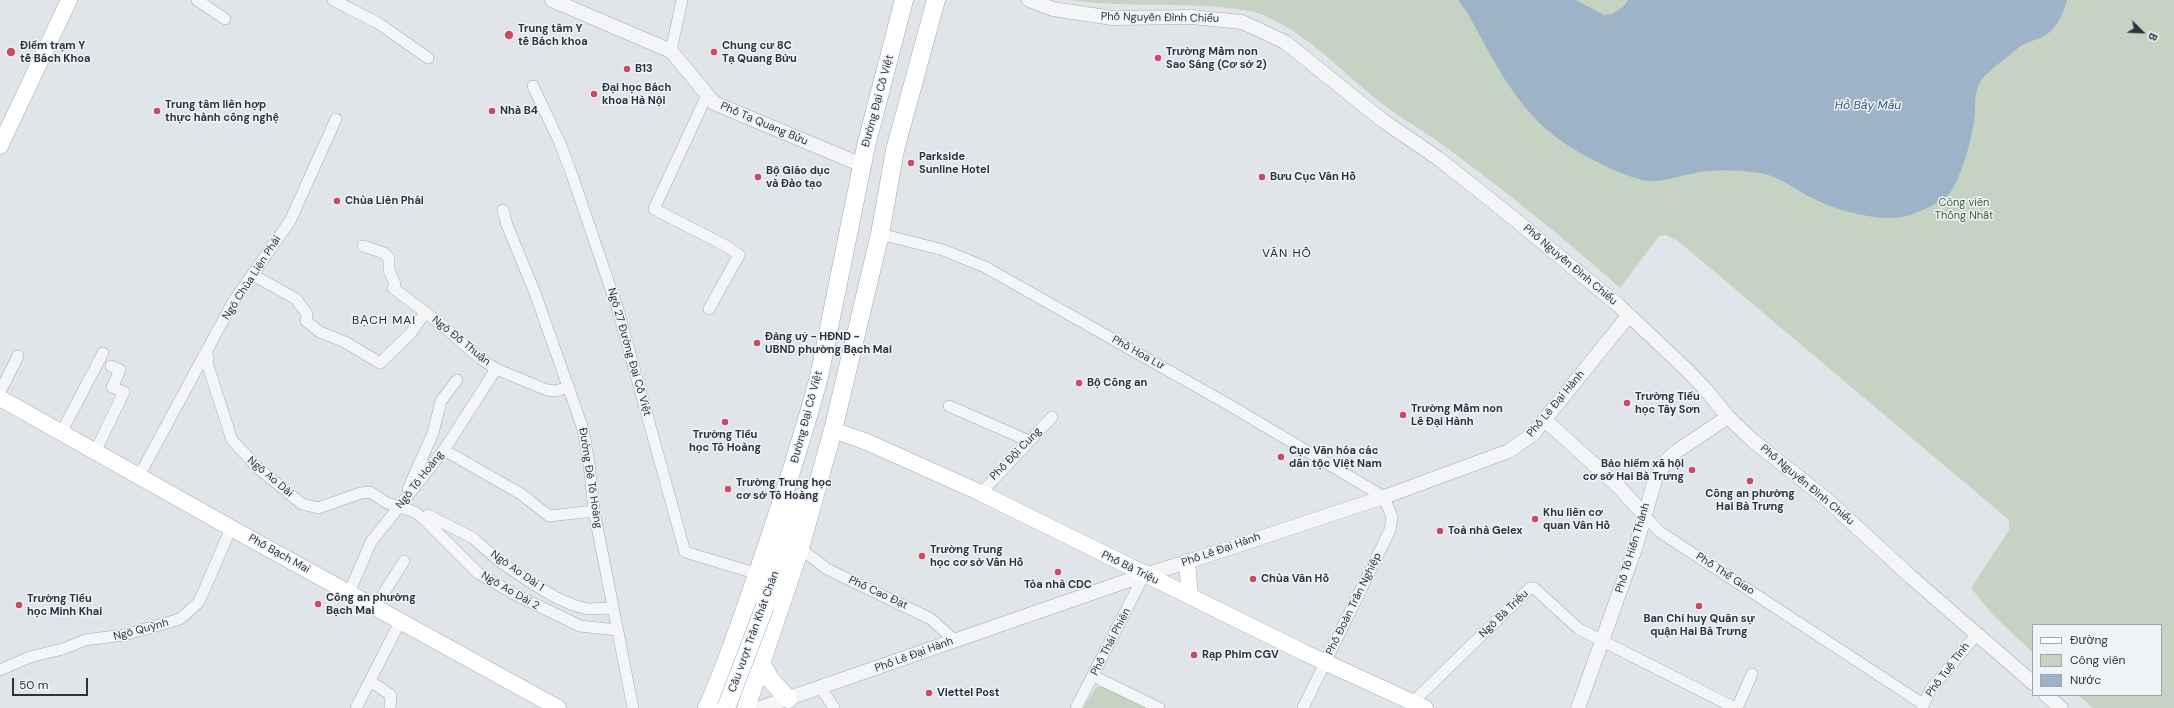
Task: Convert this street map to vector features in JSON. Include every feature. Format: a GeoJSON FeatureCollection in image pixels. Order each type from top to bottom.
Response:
{"type":"FeatureCollection","features":[{"type":"Feature","properties":{"kind":"main road"},"geometry":{"type":"LineString","coordinates":[[0,124],[59,0]]}},
{"type":"Feature","properties":{"kind":"main road"},"geometry":{"type":"LineString","coordinates":[[0,146],[70,0]]}},
{"type":"Feature","properties":{"kind":"main road","name":"Đường Đại Cồ Việt"},"geometry":{"type":"LineString","coordinates":[[707,708],[728,657],[758,574],[797,454],[819,377],[862,165],[904,0]]}},
{"type":"Feature","properties":{"kind":"main road"},"geometry":{"type":"LineString","coordinates":[[746,708],[800,548],[835,422],[880,234],[895,150],[936,0]]}},
{"type":"Feature","properties":{"kind":"main road"},"geometry":{"type":"LineString","coordinates":[[832,311],[860,318]]}},
{"type":"Feature","properties":{"kind":"main road","name":"Phố Bạch Mai"},"geometry":{"type":"LineString","coordinates":[[0,398],[231,528],[401,620],[558,708]]}},
{"type":"Feature","properties":{"kind":"main road","name":"Cầu vượt Trần Khát Chân"},"geometry":{"type":"LineString","coordinates":[[726,708],[759,624],[821,436],[835,422]]}},
{"type":"Feature","properties":{"kind":"main road","name":"Phố Bà Triệu"},"geometry":{"type":"LineString","coordinates":[[835,422],[867,442],[981,492],[1144,575],[1326,663],[1419,705]]}},
{"type":"Feature","properties":{"kind":"main road","name":"Cầu vượt Trần Khát Chân"},"geometry":{"type":"LineString","coordinates":[[781,556],[794,494],[797,454]]}},
{"type":"Feature","properties":{"kind":"main road"},"geometry":{"type":"LineString","coordinates":[[1187,562],[1190,596]]}},
{"type":"Feature","properties":{"kind":"main road"},"geometry":{"type":"LineString","coordinates":[[728,657],[736,669],[744,674],[753,672],[761,663]]}},
{"type":"Feature","properties":{"kind":"main road"},"geometry":{"type":"LineString","coordinates":[[761,663],[770,679],[788,699]]}},
{"type":"Feature","properties":{"kind":"street"},"geometry":{"type":"LineString","coordinates":[[197,0],[225,19]]}},
{"type":"Feature","properties":{"kind":"street"},"geometry":{"type":"LineString","coordinates":[[333,0],[378,23],[428,58]]}},
{"type":"Feature","properties":{"kind":"street","name":"Phố Tạ Quang Bửu"},"geometry":{"type":"LineString","coordinates":[[552,0],[671,51],[714,103],[862,165]]}},
{"type":"Feature","properties":{"kind":"street"},"geometry":{"type":"LineString","coordinates":[[671,51],[682,0]]}},
{"type":"Feature","properties":{"kind":"street","name":"Phố Nguyễn Đình Chiểu"},"geometry":{"type":"LineString","coordinates":[[1029,0],[1053,9],[1086,16],[1112,18],[1192,17],[1242,22],[1285,42],[1382,120],[1438,159],[1547,245],[1629,315],[1706,390],[1728,417],[1825,498],[2032,682]]}},
{"type":"Feature","properties":{"kind":"street","name":"Ngõ 27 Đường Đại Cồ Việt"},"geometry":{"type":"LineString","coordinates":[[533,86],[560,143],[618,310],[685,552],[758,574]]}},
{"type":"Feature","properties":{"kind":"street"},"geometry":{"type":"LineString","coordinates":[[707,95],[654,209],[728,247],[739,255],[709,309]]}},
{"type":"Feature","properties":{"kind":"street","name":"Ngõ Chùa Liên Phái"},"geometry":{"type":"LineString","coordinates":[[139,476],[233,302],[290,221],[336,119]]}},
{"type":"Feature","properties":{"kind":"street","name":"Đường Đê Tô Hoàng"},"geometry":{"type":"LineString","coordinates":[[503,210],[507,225],[526,267],[583,429],[589,463],[594,511],[633,708]]}},
{"type":"Feature","properties":{"kind":"street","name":"Phố Hoa Lư"},"geometry":{"type":"LineString","coordinates":[[880,234],[943,250],[985,267],[1231,406],[1384,497]]}},
{"type":"Feature","properties":{"kind":"street","name":"Ngõ Đỗ Thuận"},"geometry":{"type":"LineString","coordinates":[[363,246],[384,253],[389,258],[389,270],[395,284],[393,288],[481,359],[496,369],[547,390],[555,391],[569,387]]}},
{"type":"Feature","properties":{"kind":"street","name":"Ngõ Đỗ Thuận"},"geometry":{"type":"LineString","coordinates":[[253,275],[296,299],[307,314],[306,321],[320,332],[349,344],[380,363],[410,334],[425,313]]}},
{"type":"Feature","properties":{"kind":"street","name":"Phố Lê Đại Hành"},"geometry":{"type":"LineString","coordinates":[[760,708],[1144,575],[1384,497],[1509,451],[1524,442],[1545,420],[1629,315]]}},
{"type":"Feature","properties":{"kind":"street","name":"Ngõ Ao Dài"},"geometry":{"type":"LineString","coordinates":[[207,351],[208,366],[232,440],[258,468],[302,504],[318,508],[361,493],[370,492],[386,503],[401,506]]}},
{"type":"Feature","properties":{"kind":"street"},"geometry":{"type":"LineString","coordinates":[[61,433],[103,353]]}},
{"type":"Feature","properties":{"kind":"street"},"geometry":{"type":"LineString","coordinates":[[0,392],[18,356]]}},
{"type":"Feature","properties":{"kind":"street"},"geometry":{"type":"LineString","coordinates":[[95,452],[124,392],[112,387],[120,370],[111,366]]}},
{"type":"Feature","properties":{"kind":"street","name":"Ngõ Tô Hoàng"},"geometry":{"type":"LineString","coordinates":[[349,593],[371,542],[444,450],[496,369]]}},
{"type":"Feature","properties":{"kind":"street"},"geometry":{"type":"LineString","coordinates":[[401,506],[432,433],[441,401],[457,380]]}},
{"type":"Feature","properties":{"kind":"street"},"geometry":{"type":"LineString","coordinates":[[949,406],[1029,441]]}},
{"type":"Feature","properties":{"kind":"street","name":"Phố Đội Cung"},"geometry":{"type":"LineString","coordinates":[[981,492],[1052,417]]}},
{"type":"Feature","properties":{"kind":"street","name":"Phố Tô Hiến Thành"},"geometry":{"type":"LineString","coordinates":[[1578,708],[1636,546],[1655,480],[1667,460],[1728,417]]}},
{"type":"Feature","properties":{"kind":"street","name":"Phố Thể Giao"},"geometry":{"type":"LineString","coordinates":[[1545,420],[1620,488],[1660,532],[1923,706]]}},
{"type":"Feature","properties":{"kind":"street"},"geometry":{"type":"LineString","coordinates":[[444,450],[521,494],[549,516],[594,511]]}},
{"type":"Feature","properties":{"kind":"street","name":"Phố Đoàn Trần Nghiệp"},"geometry":{"type":"LineString","coordinates":[[1303,708],[1390,530],[1392,517],[1384,497]]}},
{"type":"Feature","properties":{"kind":"street","name":"Ngõ Ao Dài 2"},"geometry":{"type":"LineString","coordinates":[[401,506],[415,512],[425,520],[478,573],[514,594],[580,626],[617,630]]}},
{"type":"Feature","properties":{"kind":"street","name":"Ngõ Ao Dài 1"},"geometry":{"type":"LineString","coordinates":[[428,515],[473,538],[499,561],[555,597],[587,609],[612,608]]}},
{"type":"Feature","properties":{"kind":"street","name":"Ngõ Quỳnh"},"geometry":{"type":"LineString","coordinates":[[0,670],[30,657],[63,649],[85,640],[124,635],[180,619],[198,603],[231,528]]}},
{"type":"Feature","properties":{"kind":"street","name":"Phố Cao Đạt"},"geometry":{"type":"LineString","coordinates":[[800,548],[827,568],[931,619],[954,640]]}},
{"type":"Feature","properties":{"kind":"street"},"geometry":{"type":"LineString","coordinates":[[375,607],[404,561]]}},
{"type":"Feature","properties":{"kind":"street","name":"Phố Thái Phiên"},"geometry":{"type":"LineString","coordinates":[[1076,708],[1144,575]]}},
{"type":"Feature","properties":{"kind":"street","name":"Ngõ Bà Triệu"},"geometry":{"type":"LineString","coordinates":[[1419,705],[1530,588],[1534,588],[1579,629],[1602,641]]}},
{"type":"Feature","properties":{"kind":"street"},"geometry":{"type":"LineString","coordinates":[[356,708],[401,620]]}},
{"type":"Feature","properties":{"kind":"street","name":"Phố Tuệ Tĩnh"},"geometry":{"type":"LineString","coordinates":[[1923,706],[1931,689],[1977,634]]}},
{"type":"Feature","properties":{"kind":"street"},"geometry":{"type":"LineString","coordinates":[[1602,641],[1736,708],[1752,674]]}},
{"type":"Feature","properties":{"kind":"street"},"geometry":{"type":"LineString","coordinates":[[1093,676],[1159,708]]}},
{"type":"Feature","properties":{"kind":"street"},"geometry":{"type":"LineString","coordinates":[[370,681],[392,694],[390,708]]}},
{"type":"Feature","properties":{"kind":"street"},"geometry":{"type":"LineString","coordinates":[[821,688],[834,708]]}},
{"type":"Feature","properties":{"kind":"street"},"geometry":{"type":"LineString","coordinates":[[2047,696],[2061,708]]}},
{"type":"Feature","properties":{"kind":"green space","name":"Công viên Thống Nhất"},"geometry":{"type":"Polygon","coordinates":[[[1071,0],[2174,0],[2174,708],[2093,708],[2079,696],[2162,696],[2162,624],[2032,624],[2032,652],[1993,615],[1971,588],[2009,530],[2009,520],[1678,241],[1665,235],[1659,236],[1620,288],[1514,199],[1439,143],[1385,106],[1307,41],[1272,19],[1254,12],[1210,6],[1094,3],[1071,0]]]}},
{"type":"Feature","properties":{"kind":"green space"},"geometry":{"type":"Polygon","coordinates":[[[1096,687],[1103,687],[1147,708],[1083,708],[1096,687]]]}},
{"type":"Feature","properties":{"kind":"water","name":"Hồ Bảy Mẫu"},"geometry":{"type":"Polygon","coordinates":[[[1458,0],[1576,0],[1604,15],[1612,14],[1623,7],[1628,0],[2067,0],[2060,19],[2053,29],[2042,37],[2021,46],[1990,71],[1980,82],[1976,95],[1974,122],[1969,145],[1961,171],[1951,191],[1946,197],[1925,209],[1906,216],[1880,218],[1857,214],[1834,207],[1814,199],[1781,180],[1759,173],[1715,170],[1649,181],[1630,176],[1597,162],[1570,147],[1552,134],[1522,103],[1498,68],[1467,12],[1458,0]]]}},
{"type":"Feature","properties":{"kind":"place","name":"Trung tâm Y tế Bách khoa"},"geometry":{"type":"Point","coordinates":[509,35]}},
{"type":"Feature","properties":{"kind":"place","name":"Điểm trạm Y tế Bách Khoa"},"geometry":{"type":"Point","coordinates":[11,52]}},
{"type":"Feature","properties":{"kind":"place","name":"Chung cư 8C Tạ Quang Bửu"},"geometry":{"type":"Point","coordinates":[714,52]}},
{"type":"Feature","properties":{"kind":"place","name":"Trường Mầm non Sao Sáng (Cơ sở 2)"},"geometry":{"type":"Point","coordinates":[1158,58]}},
{"type":"Feature","properties":{"kind":"place","name":"B13"},"geometry":{"type":"Point","coordinates":[627,69]}},
{"type":"Feature","properties":{"kind":"place","name":"Đại học Bách khoa Hà Nội"},"geometry":{"type":"Point","coordinates":[594,94]}},
{"type":"Feature","properties":{"kind":"place","name":"Trung tâm liên hợp thực hành công nghệ"},"geometry":{"type":"Point","coordinates":[157,111]}},
{"type":"Feature","properties":{"kind":"place","name":"Nhà B4"},"geometry":{"type":"Point","coordinates":[492,111]}},
{"type":"Feature","properties":{"kind":"place","name":"Parkside Sunline Hotel"},"geometry":{"type":"Point","coordinates":[911,163]}},
{"type":"Feature","properties":{"kind":"place","name":"Bộ Giáo dục và Đào tạo"},"geometry":{"type":"Point","coordinates":[758,177]}},
{"type":"Feature","properties":{"kind":"place","name":"Bưu Cục Vân Hồ"},"geometry":{"type":"Point","coordinates":[1262,177]}},
{"type":"Feature","properties":{"kind":"place","name":"Chùa Liên Phái"},"geometry":{"type":"Point","coordinates":[337,201]}},
{"type":"Feature","properties":{"kind":"place","name":"Đảng uỷ - HĐND - UBND phường Bạch Mai"},"geometry":{"type":"Point","coordinates":[757,343]}},
{"type":"Feature","properties":{"kind":"place","name":"Bộ Công an"},"geometry":{"type":"Point","coordinates":[1079,383]}},
{"type":"Feature","properties":{"kind":"place","name":"Trường Tiểu học Tây Sơn"},"geometry":{"type":"Point","coordinates":[1627,403]}},
{"type":"Feature","properties":{"kind":"place","name":"Trường Mầm non Lê Đại Hành"},"geometry":{"type":"Point","coordinates":[1403,415]}},
{"type":"Feature","properties":{"kind":"place","name":"Trường Tiểu học Tô Hoàng"},"geometry":{"type":"Point","coordinates":[725,422]}},
{"type":"Feature","properties":{"kind":"place","name":"Cục Văn hóa các dân tộc Việt Nam"},"geometry":{"type":"Point","coordinates":[1281,457]}},
{"type":"Feature","properties":{"kind":"place","name":"Bảo hiểm xã hội cơ sở Hai Bà Trưng"},"geometry":{"type":"Point","coordinates":[1692,470]}},
{"type":"Feature","properties":{"kind":"place","name":"Công an phường Hai Bà Trưng"},"geometry":{"type":"Point","coordinates":[1750,481]}},
{"type":"Feature","properties":{"kind":"place","name":"Trường Trung học cơ sở Tô Hoàng"},"geometry":{"type":"Point","coordinates":[728,489]}},
{"type":"Feature","properties":{"kind":"place","name":"Khu liên cơ quan Vân Hồ"},"geometry":{"type":"Point","coordinates":[1535,519]}},
{"type":"Feature","properties":{"kind":"place","name":"Toà nhà Gelex"},"geometry":{"type":"Point","coordinates":[1440,531]}},
{"type":"Feature","properties":{"kind":"place","name":"Trường Trung học cơ sở Vân Hồ"},"geometry":{"type":"Point","coordinates":[922,556]}},
{"type":"Feature","properties":{"kind":"place","name":"Tòa nhà CDC"},"geometry":{"type":"Point","coordinates":[1058,572]}},
{"type":"Feature","properties":{"kind":"place","name":"Chùa Vân Hồ"},"geometry":{"type":"Point","coordinates":[1253,579]}},
{"type":"Feature","properties":{"kind":"place","name":"Công an phường Bạch Mai"},"geometry":{"type":"Point","coordinates":[318,604]}},
{"type":"Feature","properties":{"kind":"place","name":"Trường Tiểu học Minh Khai"},"geometry":{"type":"Point","coordinates":[19,605]}},
{"type":"Feature","properties":{"kind":"place","name":"Ban Chỉ huy Quân sự quận Hai Bà Trưng"},"geometry":{"type":"Point","coordinates":[1699,606]}},
{"type":"Feature","properties":{"kind":"place","name":"Rạp Phim CGV"},"geometry":{"type":"Point","coordinates":[1194,655]}},
{"type":"Feature","properties":{"kind":"place","name":"Viettel Post"},"geometry":{"type":"Point","coordinates":[929,693]}},
{"type":"Feature","properties":{"kind":"district","name":"VÂN HỒ"},"geometry":{"type":"Point","coordinates":[1287,254]}},
{"type":"Feature","properties":{"kind":"district","name":"BẠCH MAI"},"geometry":{"type":"Point","coordinates":[384,321]}}]}
